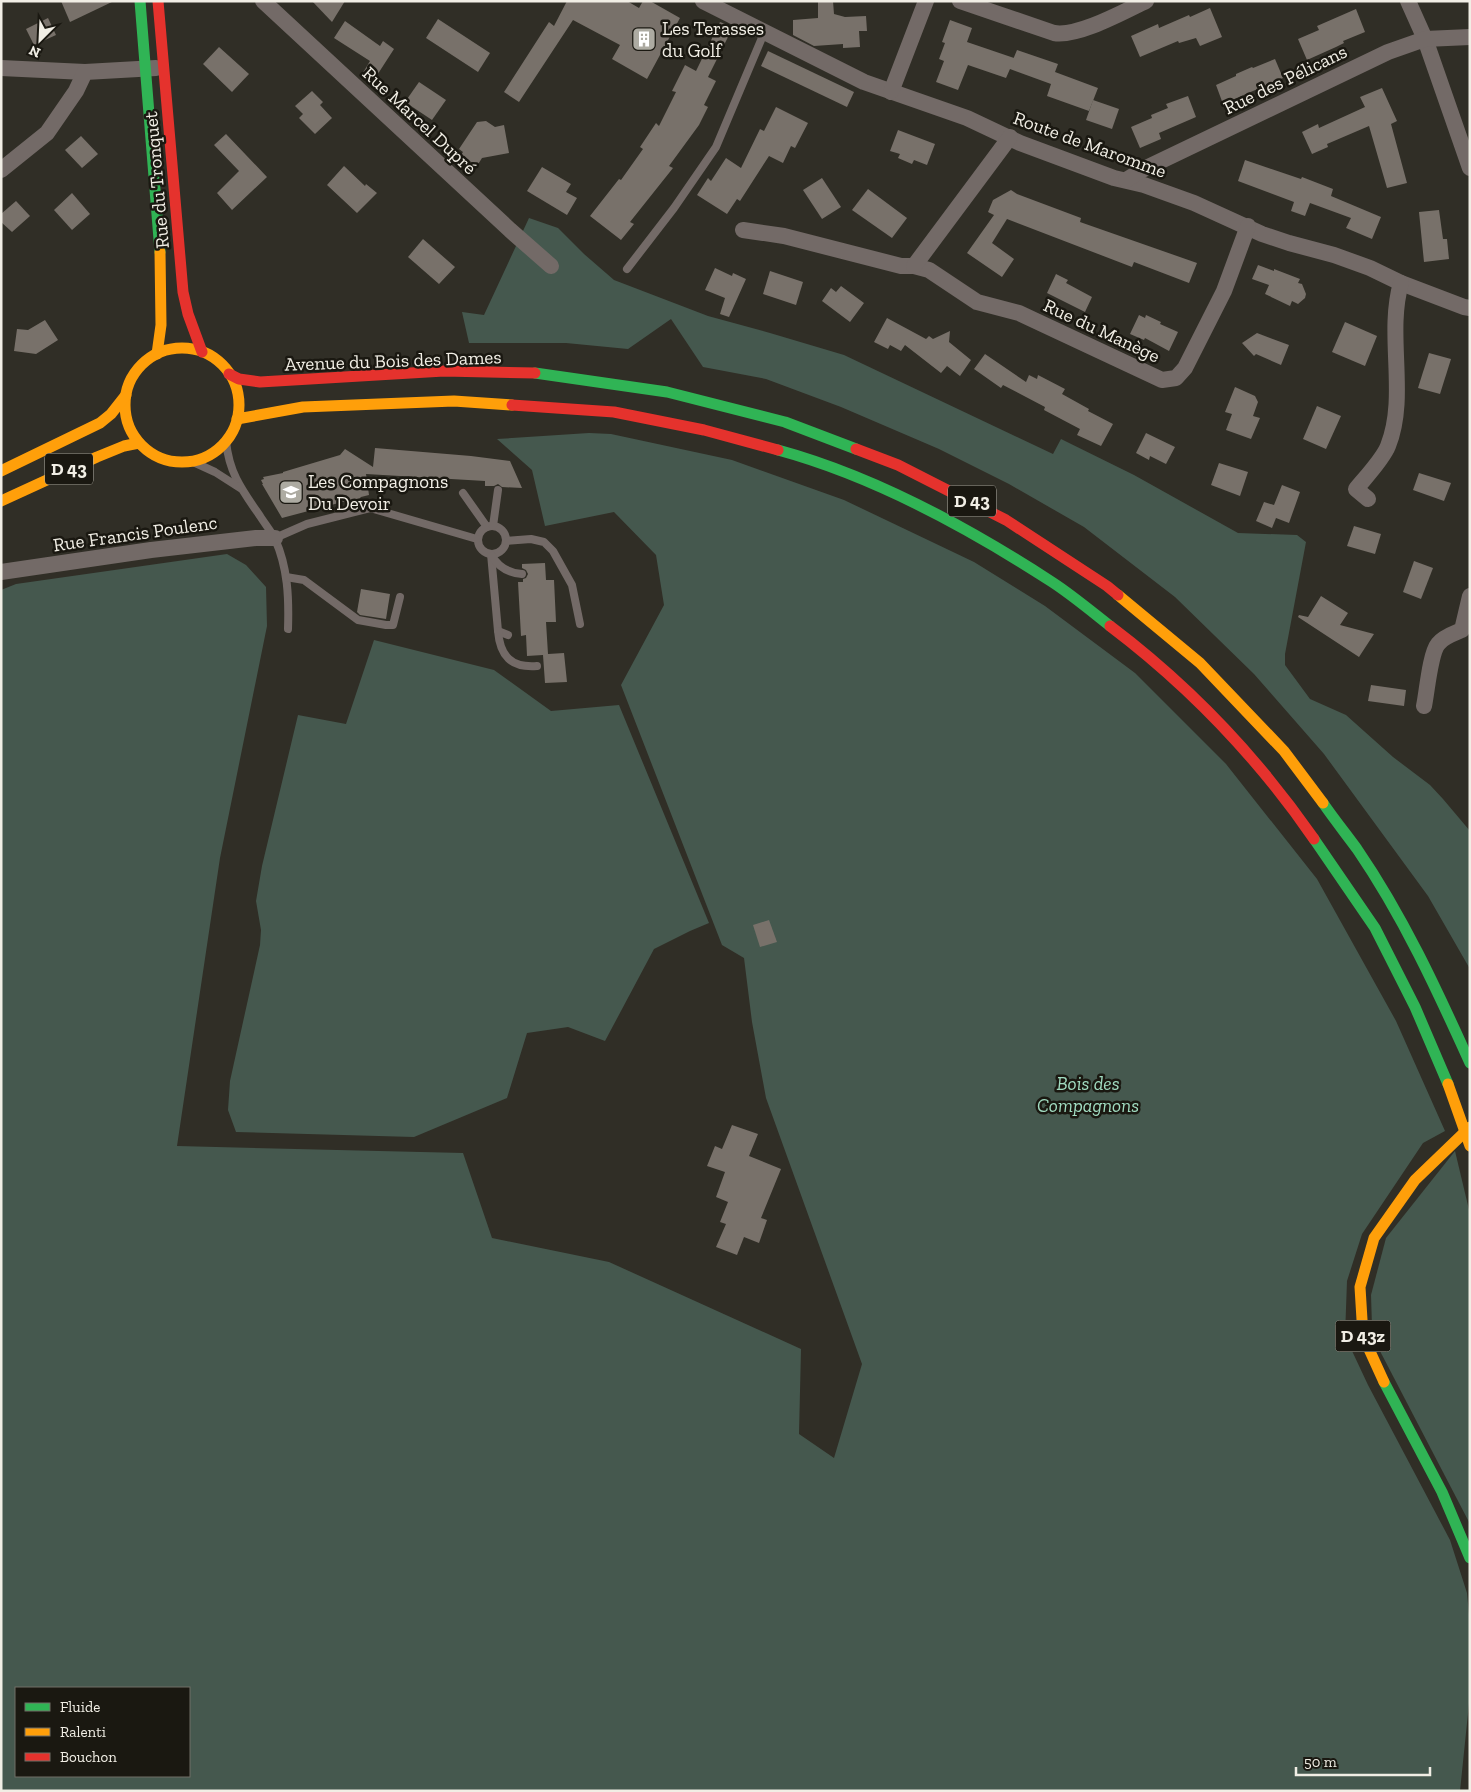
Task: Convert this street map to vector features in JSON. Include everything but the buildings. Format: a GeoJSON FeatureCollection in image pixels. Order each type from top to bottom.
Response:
{"type":"FeatureCollection","features":[{"type":"Feature","properties":{"kind":"main road","name":"Rue du Tronquet"},"geometry":{"type":"LineString","coordinates":[[140,1],[161,261],[161,325],[157,354]]}},
{"type":"Feature","properties":{"kind":"main road","name":"Rue du Tronquet"},"geometry":{"type":"LineString","coordinates":[[158,1],[183,292],[188,314],[202,352]]}},
{"type":"Feature","properties":{"kind":"main road"},"geometry":{"type":"LineString","coordinates":[[179,348],[202,352],[212,358],[229,374],[236,388],[237,420],[226,441],[204,457],[191,461],[172,461],[154,455],[139,443],[127,420],[125,412],[126,395],[130,381],[146,360],[157,354],[179,348]]}},
{"type":"Feature","properties":{"kind":"main road","name":"Avenue du Bois des Dames"},"geometry":{"type":"LineString","coordinates":[[229,374],[239,379],[260,382],[415,372],[484,371],[544,374],[626,384],[700,398],[808,429],[933,480],[990,511],[1049,545],[1098,578],[1145,615],[1240,702],[1280,747],[1317,793],[1356,847],[1392,904],[1435,985],[1470,1062]]}},
{"type":"Feature","properties":{"kind":"main road","name":"D 43"},"geometry":{"type":"LineString","coordinates":[[1,471],[85,432],[100,423],[111,414],[126,395]]}},
{"type":"Feature","properties":{"kind":"main road","name":"D 43"},"geometry":{"type":"LineString","coordinates":[[237,420],[303,407],[454,401],[614,412],[704,430],[792,454],[852,476],[920,506],[989,543],[1053,583],[1121,634],[1182,686],[1238,743],[1291,806],[1375,928],[1415,1007],[1448,1084],[1470,1146]]}},
{"type":"Feature","properties":{"kind":"main road","name":"D 43"},"geometry":{"type":"LineString","coordinates":[[1,501],[97,457],[124,446],[139,443]]}},
{"type":"Feature","properties":{"kind":"main road","name":"D 43z"},"geometry":{"type":"LineString","coordinates":[[1470,1127],[1415,1180],[1374,1238],[1360,1287],[1363,1336],[1381,1377],[1442,1492],[1470,1558]]}},
{"type":"Feature","properties":{"kind":"street","name":"Rue Marcel Dupré"},"geometry":{"type":"LineString","coordinates":[[263,1],[551,266]]}},
{"type":"Feature","properties":{"kind":"street","name":"Route de Maromme"},"geometry":{"type":"LineString","coordinates":[[703,1],[843,72],[892,92],[967,118],[1038,150],[1114,178],[1144,185],[1185,199],[1262,234],[1334,255],[1370,268],[1401,283],[1470,308]]}},
{"type":"Feature","properties":{"kind":"street"},"geometry":{"type":"LineString","coordinates":[[892,92],[926,1]]}},
{"type":"Feature","properties":{"kind":"street"},"geometry":{"type":"LineString","coordinates":[[960,1],[1064,34],[1084,29],[1146,1]]}},
{"type":"Feature","properties":{"kind":"street"},"geometry":{"type":"LineString","coordinates":[[1408,1],[1425,39],[1470,168]]}},
{"type":"Feature","properties":{"kind":"street","name":"Rue des Pélicans"},"geometry":{"type":"LineString","coordinates":[[1126,180],[1144,169],[1388,52],[1425,39],[1470,37]]}},
{"type":"Feature","properties":{"kind":"street"},"geometry":{"type":"LineString","coordinates":[[1,68],[85,72],[164,68]]}},
{"type":"Feature","properties":{"kind":"street"},"geometry":{"type":"LineString","coordinates":[[1,170],[47,133],[76,91],[85,72]]}},
{"type":"Feature","properties":{"kind":"street"},"geometry":{"type":"LineString","coordinates":[[914,266],[1010,137]]}},
{"type":"Feature","properties":{"kind":"street","name":"Rue du Manège"},"geometry":{"type":"LineString","coordinates":[[744,230],[784,236],[901,266],[914,266],[929,270],[977,302],[1019,313],[1162,380],[1176,378],[1185,368],[1224,291],[1248,226]]}},
{"type":"Feature","properties":{"kind":"street"},"geometry":{"type":"LineString","coordinates":[[1368,499],[1356,490],[1387,448],[1394,425],[1396,311],[1401,283]]}},
{"type":"Feature","properties":{"kind":"street","name":"Rue Francis Poulenc"},"geometry":{"type":"LineString","coordinates":[[1,572],[151,550],[256,538],[275,538]]}},
{"type":"Feature","properties":{"kind":"street"},"geometry":{"type":"LineString","coordinates":[[1424,706],[1432,659],[1438,644],[1446,637],[1462,630],[1470,596]]}},
{"type":"Feature","properties":{"kind":"lane"},"geometry":{"type":"LineString","coordinates":[[626,269],[674,208],[716,147],[764,33]]}},
{"type":"Feature","properties":{"kind":"lane"},"geometry":{"type":"LineString","coordinates":[[226,441],[228,462],[240,488],[275,538],[289,590],[288,629]]}},
{"type":"Feature","properties":{"kind":"lane"},"geometry":{"type":"LineString","coordinates":[[191,461],[215,472],[240,488]]}},
{"type":"Feature","properties":{"kind":"lane"},"geometry":{"type":"LineString","coordinates":[[490,526],[498,490]]}},
{"type":"Feature","properties":{"kind":"lane"},"geometry":{"type":"LineString","coordinates":[[464,493],[490,526],[502,530],[504,533],[506,541],[503,550],[495,554],[482,551],[479,548],[477,539],[480,531],[490,526]]}},
{"type":"Feature","properties":{"kind":"lane"},"geometry":{"type":"LineString","coordinates":[[275,538],[307,524],[370,508],[477,539]]}},
{"type":"Feature","properties":{"kind":"lane"},"geometry":{"type":"LineString","coordinates":[[506,541],[531,540],[544,542],[553,551],[572,586],[580,624]]}},
{"type":"Feature","properties":{"kind":"lane"},"geometry":{"type":"LineString","coordinates":[[491,554],[496,564],[507,571],[522,574]]}},
{"type":"Feature","properties":{"kind":"lane"},"geometry":{"type":"LineString","coordinates":[[491,554],[499,645],[502,653],[523,666],[537,666]]}},
{"type":"Feature","properties":{"kind":"lane"},"geometry":{"type":"LineString","coordinates":[[286,577],[304,580],[358,620],[386,625],[393,624],[400,597]]}},
{"type":"Feature","properties":{"kind":"lane"},"geometry":{"type":"LineString","coordinates":[[498,632],[508,635]]}},
{"type":"Feature","properties":{"kind":"green space"},"geometry":{"type":"Polygon","coordinates":[[[529,218],[558,228],[614,280],[708,316],[844,355],[1053,454],[1061,439],[1134,475],[1238,533],[1297,535],[1306,542],[1285,654],[1285,665],[1310,699],[1346,715],[1393,757],[1430,785],[1470,831],[1470,969],[1428,896],[1324,754],[1254,674],[1175,597],[1084,527],[1009,484],[939,449],[841,407],[766,379],[703,367],[671,319],[628,349],[566,343],[469,343],[462,312],[484,315],[529,218]]]}},
{"type":"Feature","properties":{"kind":"green space","name":"Bois des Compagnons"},"geometry":{"type":"Polygon","coordinates":[[[589,433],[611,434],[732,460],[844,500],[974,562],[1045,606],[1135,673],[1226,764],[1317,879],[1396,1021],[1445,1131],[1423,1143],[1362,1234],[1347,1281],[1345,1336],[1368,1385],[1450,1540],[1467,1593],[1470,1625],[1470,1694],[1460,1791],[1,1791],[1,590],[16,584],[227,554],[246,565],[266,587],[267,626],[220,858],[177,1146],[463,1153],[492,1238],[609,1262],[801,1349],[799,1434],[834,1458],[862,1364],[766,1098],[752,1022],[744,958],[722,945],[621,685],[664,605],[656,555],[614,512],[545,526],[532,470],[497,439],[589,433]]]}},
{"type":"Feature","properties":{"kind":"green space"},"geometry":{"type":"Polygon","coordinates":[[[374,640],[494,670],[551,711],[619,705],[709,923],[654,949],[605,1041],[568,1027],[527,1033],[507,1098],[414,1137],[236,1132],[228,1110],[230,1081],[260,945],[261,930],[256,901],[262,866],[298,715],[346,724],[374,640]]]}},
{"type":"Feature","properties":{"kind":"green space"},"geometry":{"type":"Polygon","coordinates":[[[1455,1151],[1470,1214],[1469,1522],[1381,1353],[1372,1327],[1371,1295],[1386,1238],[1455,1151]]]}},
{"type":"Feature","properties":{"kind":"traffic: fast"},"geometry":{"type":"LineString","coordinates":[[140,1],[160,252]]}},
{"type":"Feature","properties":{"kind":"traffic: fast"},"geometry":{"type":"LineString","coordinates":[[535,373],[667,392],[785,422],[856,449]]}},
{"type":"Feature","properties":{"kind":"traffic: fast"},"geometry":{"type":"LineString","coordinates":[[778,450],[850,474],[954,523],[1052,582],[1110,626]]}},
{"type":"Feature","properties":{"kind":"traffic: fast"},"geometry":{"type":"LineString","coordinates":[[1323,803],[1357,849],[1389,900],[1432,981],[1470,1063]]}},
{"type":"Feature","properties":{"kind":"traffic: fast"},"geometry":{"type":"LineString","coordinates":[[1314,839],[1375,928],[1415,1007],[1448,1084]]}},
{"type":"Feature","properties":{"kind":"traffic: fast"},"geometry":{"type":"LineString","coordinates":[[1384,1382],[1442,1492],[1470,1558]]}},
{"type":"Feature","properties":{"kind":"traffic: slow"},"geometry":{"type":"LineString","coordinates":[[157,354],[161,325],[160,252]]}},
{"type":"Feature","properties":{"kind":"traffic: slow"},"geometry":{"type":"LineString","coordinates":[[182,348],[204,353],[222,365],[234,383],[239,405],[234,427],[222,445],[204,457],[182,462],[160,457],[142,445],[130,427],[125,405],[130,383],[142,365],[160,353],[182,348]]}},
{"type":"Feature","properties":{"kind":"traffic: slow"},"geometry":{"type":"LineString","coordinates":[[1,471],[100,423],[111,414],[126,395]]}},
{"type":"Feature","properties":{"kind":"traffic: slow"},"geometry":{"type":"LineString","coordinates":[[237,419],[303,407],[454,401],[512,405]]}},
{"type":"Feature","properties":{"kind":"traffic: slow"},"geometry":{"type":"LineString","coordinates":[[1,501],[97,457],[124,446],[139,443]]}},
{"type":"Feature","properties":{"kind":"traffic: slow"},"geometry":{"type":"LineString","coordinates":[[1118,595],[1200,663],[1284,751],[1323,803]]}},
{"type":"Feature","properties":{"kind":"traffic: slow"},"geometry":{"type":"LineString","coordinates":[[1448,1084],[1470,1146]]}},
{"type":"Feature","properties":{"kind":"traffic: slow"},"geometry":{"type":"LineString","coordinates":[[1384,1382],[1363,1336],[1360,1287],[1374,1238],[1415,1180],[1470,1127]]}},
{"type":"Feature","properties":{"kind":"traffic: jam"},"geometry":{"type":"LineString","coordinates":[[158,1],[183,292],[188,314],[202,352]]}},
{"type":"Feature","properties":{"kind":"traffic: jam"},"geometry":{"type":"LineString","coordinates":[[229,374],[239,379],[260,382],[444,371],[535,373]]}},
{"type":"Feature","properties":{"kind":"traffic: jam"},"geometry":{"type":"LineString","coordinates":[[512,405],[614,412],[704,430],[778,450]]}},
{"type":"Feature","properties":{"kind":"traffic: jam"},"geometry":{"type":"LineString","coordinates":[[856,449],[898,465],[1006,520],[1118,595]]}},
{"type":"Feature","properties":{"kind":"traffic: jam"},"geometry":{"type":"LineString","coordinates":[[1110,626],[1167,673],[1220,724],[1269,780],[1314,839]]}},
{"type":"Feature","properties":{"kind":"place","name":"Les Terasses du Golf"},"geometry":{"type":"Point","coordinates":[644,39]}},
{"type":"Feature","properties":{"kind":"place","name":"Les Compagnons Du Devoir"},"geometry":{"type":"Point","coordinates":[291,492]}}]}
